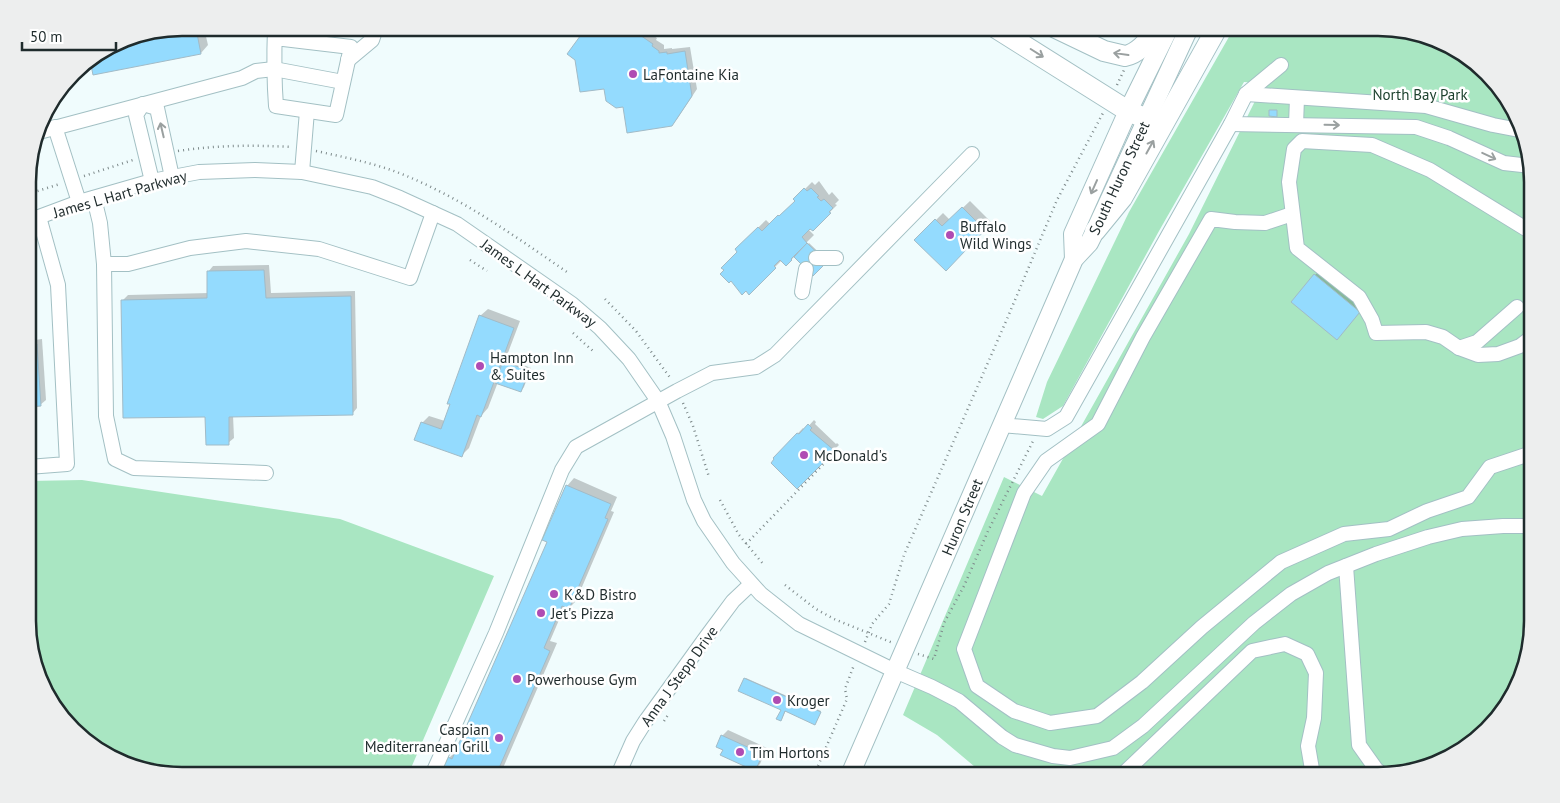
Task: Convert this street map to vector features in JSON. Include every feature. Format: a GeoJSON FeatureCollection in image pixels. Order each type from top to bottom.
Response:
{"type":"FeatureCollection","features":[{"type":"Feature","properties":{"kind":"highway"},"geometry":{"type":"LineString","coordinates":[[1009,36],[1128,111],[1147,119]]}},
{"type":"Feature","properties":{"kind":"highway"},"geometry":{"type":"LineString","coordinates":[[1073,36],[1104,50],[1126,56],[1140,49],[1151,36]]}},
{"type":"Feature","properties":{"kind":"highway"},"geometry":{"type":"LineString","coordinates":[[1095,231],[1122,198],[1213,36]]}},
{"type":"Feature","properties":{"kind":"main road","name":"South Huron Street"},"geometry":{"type":"LineString","coordinates":[[1074,259],[1073,234],[1128,111],[1165,36]]}},
{"type":"Feature","properties":{"kind":"main road","name":"South Huron Street"},"geometry":{"type":"LineString","coordinates":[[1074,259],[1089,243],[1095,231],[1185,36]]}},
{"type":"Feature","properties":{"kind":"main road","name":"Huron Street"},"geometry":{"type":"LineString","coordinates":[[854,766],[1074,259]]}},
{"type":"Feature","properties":{"kind":"street"},"geometry":{"type":"LineString","coordinates":[[275,36],[276,106],[336,115],[351,47],[291,36]]}},
{"type":"Feature","properties":{"kind":"street"},"geometry":{"type":"LineString","coordinates":[[348,60],[372,40],[373,36]]}},
{"type":"Feature","properties":{"kind":"street"},"geometry":{"type":"LineString","coordinates":[[1001,425],[1047,429],[1066,417],[1231,124],[1246,94],[1281,65]]}},
{"type":"Feature","properties":{"kind":"street"},"geometry":{"type":"LineString","coordinates":[[46,130],[242,78],[256,71],[274,69],[343,82]]}},
{"type":"Feature","properties":{"kind":"street"},"geometry":{"type":"LineString","coordinates":[[1246,94],[1426,106],[1514,129]]}},
{"type":"Feature","properties":{"kind":"street"},"geometry":{"type":"LineString","coordinates":[[1296,125],[1297,98]]}},
{"type":"Feature","properties":{"kind":"street"},"geometry":{"type":"LineString","coordinates":[[144,104],[157,108],[172,177]]}},
{"type":"Feature","properties":{"kind":"street"},"geometry":{"type":"LineString","coordinates":[[144,104],[136,114],[152,181]]}},
{"type":"Feature","properties":{"kind":"street"},"geometry":{"type":"LineString","coordinates":[[302,172],[307,111]]}},
{"type":"Feature","properties":{"kind":"street"},"geometry":{"type":"LineString","coordinates":[[1231,124],[1416,127],[1449,138],[1504,163],[1523,165]]}},
{"type":"Feature","properties":{"kind":"street"},"geometry":{"type":"LineString","coordinates":[[55,128],[79,202]]}},
{"type":"Feature","properties":{"kind":"street"},"geometry":{"type":"LineString","coordinates":[[1524,228],[1430,170],[1372,145],[1302,141],[1294,149],[1289,182],[1297,248],[1359,297],[1376,333],[1426,332],[1444,337],[1459,348],[1478,355],[1498,354],[1524,343]]}},
{"type":"Feature","properties":{"kind":"street"},"geometry":{"type":"LineString","coordinates":[[436,767],[500,625],[562,470],[576,447],[712,373],[756,368],[775,355],[972,154]]}},
{"type":"Feature","properties":{"kind":"street","name":"James L Hart Parkway"},"geometry":{"type":"LineString","coordinates":[[37,218],[79,202],[152,181],[199,172],[255,170],[302,172],[372,188],[457,224],[572,304],[600,328],[629,359],[658,402],[673,436],[694,500],[704,521],[750,584],[799,624],[959,701],[1002,737],[1015,745],[1053,756],[1070,758],[1113,748],[1143,726],[1254,623],[1291,594],[1328,573],[1428,536],[1462,529],[1524,526]]}},
{"type":"Feature","properties":{"kind":"street"},"geometry":{"type":"LineString","coordinates":[[94,198],[100,223],[104,264],[106,416],[115,459],[134,468],[266,473]]}},
{"type":"Feature","properties":{"kind":"street"},"geometry":{"type":"LineString","coordinates":[[104,264],[128,264],[190,248],[246,241],[319,250],[410,278],[433,213]]}},
{"type":"Feature","properties":{"kind":"street"},"geometry":{"type":"LineString","coordinates":[[1292,214],[1265,223],[1211,219],[1143,337],[1098,424],[1046,461],[1024,493],[964,649],[977,686],[1014,711],[1050,723],[1097,716],[1142,682],[1202,627],[1281,562],[1344,534],[1389,529],[1427,511],[1468,497],[1490,467],[1524,456]]}},
{"type":"Feature","properties":{"kind":"street"},"geometry":{"type":"LineString","coordinates":[[36,466],[67,464],[58,285],[37,229]]}},
{"type":"Feature","properties":{"kind":"street"},"geometry":{"type":"LineString","coordinates":[[816,258],[836,258]]}},
{"type":"Feature","properties":{"kind":"street"},"geometry":{"type":"LineString","coordinates":[[802,292],[806,269]]}},
{"type":"Feature","properties":{"kind":"street"},"geometry":{"type":"LineString","coordinates":[[1459,348],[1477,342],[1517,307]]}},
{"type":"Feature","properties":{"kind":"street"},"geometry":{"type":"LineString","coordinates":[[1346,566],[1359,746],[1374,766]]}},
{"type":"Feature","properties":{"kind":"street","name":"Anna J Stepp Drive"},"geometry":{"type":"LineString","coordinates":[[622,767],[633,741],[645,722],[706,636],[750,584]]}},
{"type":"Feature","properties":{"kind":"street"},"geometry":{"type":"LineString","coordinates":[[1131,766],[1252,651],[1285,644],[1308,654],[1316,673],[1314,718],[1308,746],[1311,766]]}},
{"type":"Feature","properties":{"kind":"path"},"geometry":{"type":"LineString","coordinates":[[1116,88],[1124,71]]}},
{"type":"Feature","properties":{"kind":"path"},"geometry":{"type":"LineString","coordinates":[[867,638],[872,624],[889,604],[904,555],[1057,200],[1103,112]]}},
{"type":"Feature","properties":{"kind":"path"},"geometry":{"type":"LineString","coordinates":[[174,151],[209,146],[238,145],[293,147]]}},
{"type":"Feature","properties":{"kind":"path"},"geometry":{"type":"LineString","coordinates":[[310,150],[383,167],[417,180],[481,214],[567,272]]}},
{"type":"Feature","properties":{"kind":"path"},"geometry":{"type":"LineString","coordinates":[[82,176],[140,158]]}},
{"type":"Feature","properties":{"kind":"path"},"geometry":{"type":"LineString","coordinates":[[37,191],[64,183]]}},
{"type":"Feature","properties":{"kind":"path"},"geometry":{"type":"LineString","coordinates":[[470,260],[487,271]]}},
{"type":"Feature","properties":{"kind":"path"},"geometry":{"type":"LineString","coordinates":[[605,299],[636,331],[671,379]]}},
{"type":"Feature","properties":{"kind":"path"},"geometry":{"type":"LineString","coordinates":[[573,333],[594,352]]}},
{"type":"Feature","properties":{"kind":"path"},"geometry":{"type":"LineString","coordinates":[[683,403],[693,426],[710,477]]}},
{"type":"Feature","properties":{"kind":"path"},"geometry":{"type":"LineString","coordinates":[[930,658],[934,659],[944,623],[964,586],[988,531],[1039,429]]}},
{"type":"Feature","properties":{"kind":"path"},"geometry":{"type":"LineString","coordinates":[[746,544],[838,449]]}},
{"type":"Feature","properties":{"kind":"path"},"geometry":{"type":"LineString","coordinates":[[720,500],[746,544],[764,565]]}},
{"type":"Feature","properties":{"kind":"path"},"geometry":{"type":"LineString","coordinates":[[786,585],[828,616],[868,634],[878,636]]}},
{"type":"Feature","properties":{"kind":"path"},"geometry":{"type":"LineString","coordinates":[[818,766],[847,700],[844,689],[852,670]]}},
{"type":"Feature","properties":{"kind":"path"},"geometry":{"type":"LineString","coordinates":[[664,721],[668,715]]}},
{"type":"Feature","properties":{"kind":"green space","name":"North Bay Park"},"geometry":{"type":"Polygon","coordinates":[[[1229,36],[1378,36],[1397,37],[1415,41],[1442,51],[1459,61],[1487,86],[1499,101],[1513,126],[1519,145],[1523,163],[1524,182],[1523,640],[1516,668],[1499,702],[1474,730],[1459,742],[1425,759],[1387,766],[974,766],[937,735],[903,715],[1004,477],[1042,496],[1189,234],[1256,99],[1262,83],[1244,82],[1159,231],[1063,406],[1043,419],[1036,417],[1047,382],[1129,212],[1229,36]]]}},
{"type":"Feature","properties":{"kind":"green space"},"geometry":{"type":"Polygon","coordinates":[[[82,480],[340,519],[494,576],[412,767],[163,766],[135,759],[118,752],[93,737],[66,710],[56,694],[47,677],[37,640],[36,481],[82,480]]]}},
{"type":"Feature","properties":{"kind":"building"},"geometry":{"type":"Polygon","coordinates":[[[198,36],[201,54],[93,75],[92,68],[126,47],[163,37],[198,36]]]}},
{"type":"Feature","properties":{"kind":"building","name":"LaFontaine Kia"},"geometry":{"type":"Polygon","coordinates":[[[580,36],[641,36],[653,44],[652,46],[659,53],[667,52],[667,54],[685,51],[692,96],[672,126],[627,133],[623,107],[616,108],[606,101],[604,89],[580,92],[575,60],[567,54],[580,36]]]}},
{"type":"Feature","properties":{"kind":"building"},"geometry":{"type":"Polygon","coordinates":[[[1269,110],[1277,110],[1277,117],[1269,116],[1269,110]]]}},
{"type":"Feature","properties":{"kind":"building"},"geometry":{"type":"Polygon","coordinates":[[[804,188],[807,191],[811,188],[821,201],[824,199],[833,208],[829,212],[831,213],[813,231],[810,229],[802,237],[807,243],[786,266],[780,260],[774,266],[776,268],[749,295],[746,291],[742,295],[731,281],[729,283],[720,274],[724,270],[721,268],[737,252],[735,249],[758,227],[762,231],[779,216],[795,201],[793,199],[804,188]]]}},
{"type":"Feature","properties":{"kind":"building","name":"Buffalo Wild Wings"},"geometry":{"type":"Polygon","coordinates":[[[962,207],[985,230],[946,271],[914,240],[935,219],[942,226],[962,207]]]}},
{"type":"Feature","properties":{"kind":"building"},"geometry":{"type":"Polygon","coordinates":[[[807,243],[827,262],[813,276],[794,257],[807,243]]]}},
{"type":"Feature","properties":{"kind":"building"},"geometry":{"type":"Polygon","coordinates":[[[264,270],[266,298],[351,296],[353,415],[229,417],[229,445],[206,445],[205,417],[123,418],[121,300],[207,298],[207,271],[264,270]]]}},
{"type":"Feature","properties":{"kind":"building"},"geometry":{"type":"Polygon","coordinates":[[[1314,274],[1360,312],[1337,340],[1291,302],[1314,274]]]}},
{"type":"Feature","properties":{"kind":"building","name":"Hampton Inn & Suites"},"geometry":{"type":"Polygon","coordinates":[[[479,315],[514,328],[481,417],[477,415],[462,457],[414,440],[421,422],[441,429],[450,404],[447,404],[479,315]]]}},
{"type":"Feature","properties":{"kind":"building"},"geometry":{"type":"Polygon","coordinates":[[[37,344],[41,406],[36,406],[37,344]]]}},
{"type":"Feature","properties":{"kind":"building"},"geometry":{"type":"Polygon","coordinates":[[[503,361],[529,371],[521,392],[495,383],[503,361]]]}},
{"type":"Feature","properties":{"kind":"building","name":"McDonald's"},"geometry":{"type":"Polygon","coordinates":[[[808,424],[812,428],[810,430],[835,451],[797,489],[771,463],[773,458],[808,424]]]}},
{"type":"Feature","properties":{"kind":"building"},"geometry":{"type":"Polygon","coordinates":[[[566,485],[611,504],[605,518],[608,519],[569,609],[562,606],[544,648],[550,651],[500,767],[444,767],[448,757],[452,759],[547,542],[542,540],[566,485]]]}},
{"type":"Feature","properties":{"kind":"building","name":"Kroger"},"geometry":{"type":"Polygon","coordinates":[[[744,678],[821,712],[815,725],[785,711],[781,721],[776,719],[781,710],[738,691],[744,678]]]}},
{"type":"Feature","properties":{"kind":"building","name":"Tim Hortons"},"geometry":{"type":"Polygon","coordinates":[[[721,735],[763,754],[757,767],[745,767],[720,755],[723,750],[716,747],[721,735]]]}},
{"type":"Feature","properties":{"kind":"place","name":"LaFontaine Kia"},"geometry":{"type":"Point","coordinates":[633,74]}},
{"type":"Feature","properties":{"kind":"place","name":"Buffalo Wild Wings"},"geometry":{"type":"Point","coordinates":[950,235]}},
{"type":"Feature","properties":{"kind":"place","name":"Hampton Inn & Suites"},"geometry":{"type":"Point","coordinates":[480,366]}},
{"type":"Feature","properties":{"kind":"place","name":"McDonald's"},"geometry":{"type":"Point","coordinates":[804,455]}},
{"type":"Feature","properties":{"kind":"place","name":"K&D Bistro"},"geometry":{"type":"Point","coordinates":[554,594]}},
{"type":"Feature","properties":{"kind":"place","name":"Jet's Pizza"},"geometry":{"type":"Point","coordinates":[541,613]}},
{"type":"Feature","properties":{"kind":"place","name":"Powerhouse Gym"},"geometry":{"type":"Point","coordinates":[517,679]}},
{"type":"Feature","properties":{"kind":"place","name":"Kroger"},"geometry":{"type":"Point","coordinates":[777,700]}},
{"type":"Feature","properties":{"kind":"place","name":"Caspian Mediterranean Grill"},"geometry":{"type":"Point","coordinates":[499,738]}},
{"type":"Feature","properties":{"kind":"place","name":"Tim Hortons"},"geometry":{"type":"Point","coordinates":[740,752]}}]}
